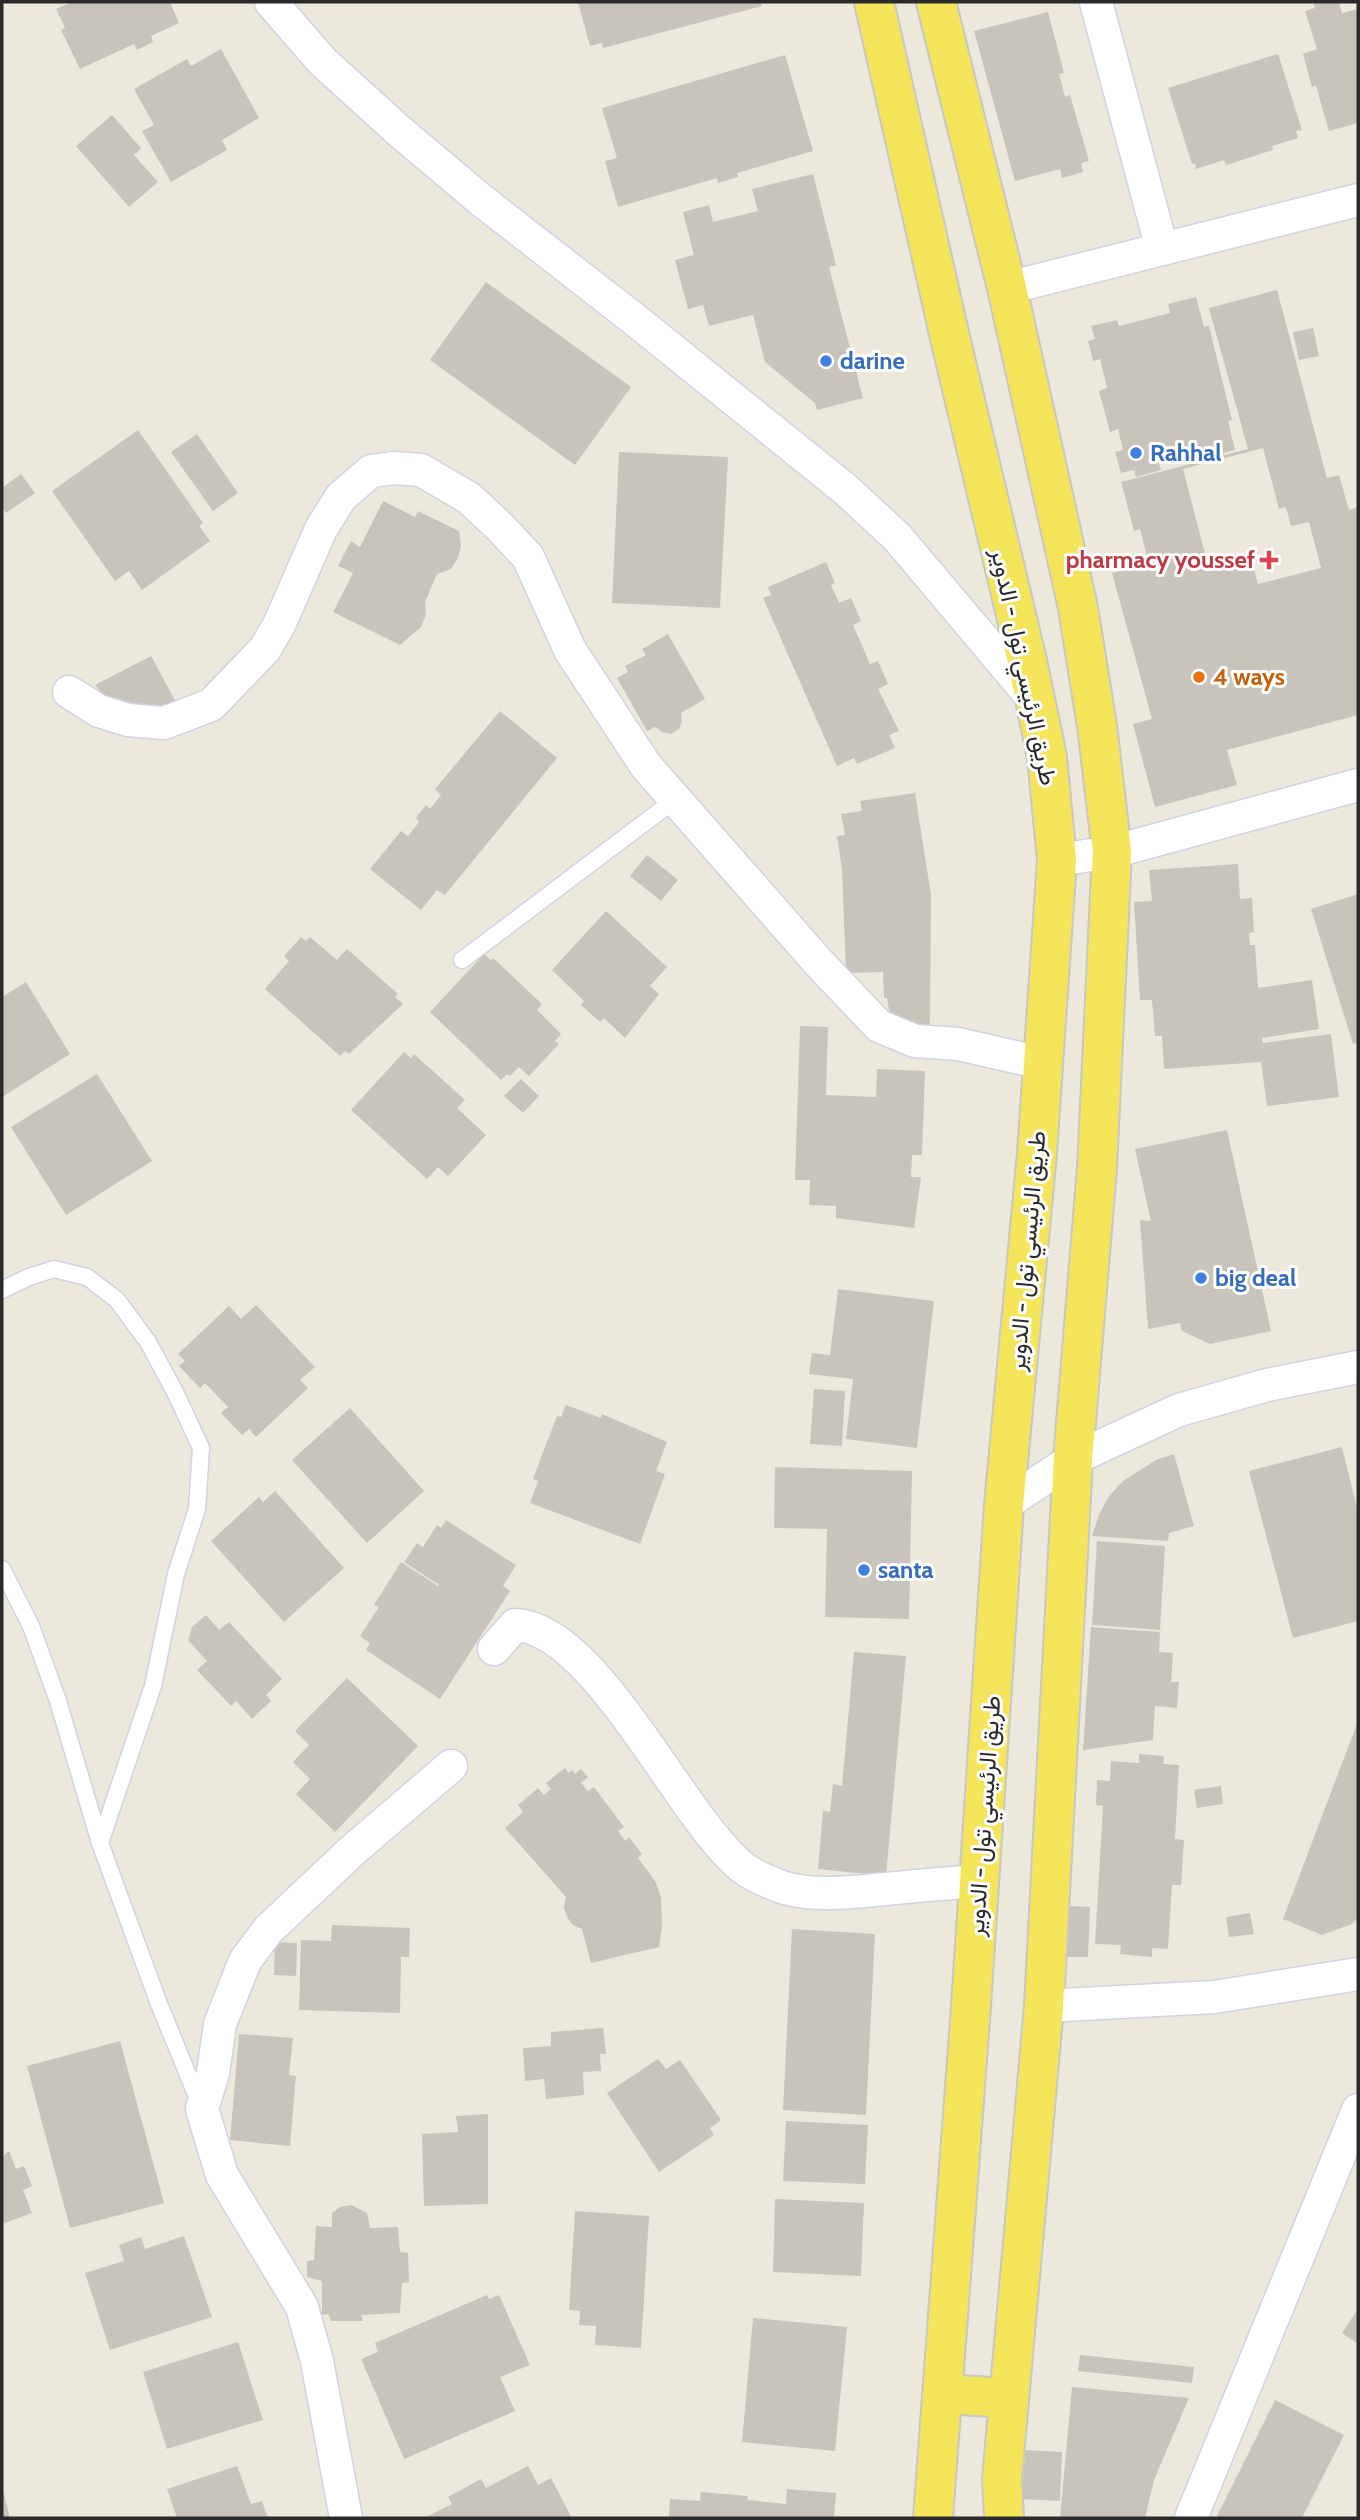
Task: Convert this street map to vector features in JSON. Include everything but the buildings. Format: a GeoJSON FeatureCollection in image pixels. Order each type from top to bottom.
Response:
{"type":"FeatureCollection","features":[{"type":"Feature","properties":{"kind":"main road","name":"طريق الرئيسي تول - الدوير"},"geometry":{"type":"LineString","coordinates":[[874,2],[1036,702],[1047,757],[1057,860],[1037,1153],[1004,1505],[980,1881],[933,2518]]}},
{"type":"Feature","properties":{"kind":"main road"},"geometry":{"type":"LineString","coordinates":[[936,2],[1007,288],[1078,608],[1097,726],[1112,852],[1097,1168],[1073,1459],[1044,2006],[1002,2479],[1004,2518]]}},
{"type":"Feature","properties":{"kind":"main road"},"geometry":{"type":"LineString","coordinates":[[943,2394],[1009,2398]]}},
{"type":"Feature","properties":{"kind":"street"},"geometry":{"type":"LineString","coordinates":[[271,2],[322,61],[398,131],[853,497],[897,537],[1036,702]]}},
{"type":"Feature","properties":{"kind":"street"},"geometry":{"type":"LineString","coordinates":[[1096,2],[1162,249]]}},
{"type":"Feature","properties":{"kind":"street"},"geometry":{"type":"LineString","coordinates":[[1007,288],[1358,200]]}},
{"type":"Feature","properties":{"kind":"street"},"geometry":{"type":"LineString","coordinates":[[69,692],[99,711],[128,720],[164,723],[211,705],[265,649],[279,625],[321,529],[341,497],[371,471],[395,468],[421,470],[469,498],[528,557],[570,650],[646,766],[879,1026],[915,1041],[958,1044],[1042,1063]]}},
{"type":"Feature","properties":{"kind":"street"},"geometry":{"type":"LineString","coordinates":[[1057,860],[1112,852],[1358,785]]}},
{"type":"Feature","properties":{"kind":"street"},"geometry":{"type":"LineString","coordinates":[[1004,1505],[1073,1459],[1179,1410],[1267,1385],[1358,1367]]}},
{"type":"Feature","properties":{"kind":"street"},"geometry":{"type":"LineString","coordinates":[[494,1649],[515,1625],[528,1626],[551,1636],[569,1650],[597,1680],[719,1843],[743,1868],[783,1887],[823,1894],[980,1881]]}},
{"type":"Feature","properties":{"kind":"street"},"geometry":{"type":"LineString","coordinates":[[346,2518],[317,2361],[302,2307],[222,2175],[202,2109],[213,2073],[220,2024],[246,1961],[268,1930],[315,1885],[451,1766]]}},
{"type":"Feature","properties":{"kind":"street"},"geometry":{"type":"LineString","coordinates":[[1044,2006],[1214,1997],[1358,1974]]}},
{"type":"Feature","properties":{"kind":"street"},"geometry":{"type":"LineString","coordinates":[[1191,2518],[1358,2110]]}},
{"type":"Feature","properties":{"kind":"lane"},"geometry":{"type":"LineString","coordinates":[[462,960],[676,799]]}},
{"type":"Feature","properties":{"kind":"lane"},"geometry":{"type":"LineString","coordinates":[[2,1290],[54,1269],[87,1277],[117,1300],[148,1342],[201,1448],[197,1509],[176,1574],[153,1686],[100,1843]]}},
{"type":"Feature","properties":{"kind":"lane"},"geometry":{"type":"LineString","coordinates":[[2,1569],[31,1626],[58,1701],[100,1843],[159,2004],[202,2109]]}},
{"type":"Feature","properties":{"kind":"place","name":"darine"},"geometry":{"type":"Point","coordinates":[826,361]}},
{"type":"Feature","properties":{"kind":"place","name":"Rahhal"},"geometry":{"type":"Point","coordinates":[1136,453]}},
{"type":"Feature","properties":{"kind":"place","name":"pharmacy youssef"},"geometry":{"type":"Point","coordinates":[1269,560]}},
{"type":"Feature","properties":{"kind":"place","name":"4 ways"},"geometry":{"type":"Point","coordinates":[1199,677]}},
{"type":"Feature","properties":{"kind":"place","name":"big deal"},"geometry":{"type":"Point","coordinates":[1201,1278]}},
{"type":"Feature","properties":{"kind":"place","name":"santa"},"geometry":{"type":"Point","coordinates":[864,1570]}}]}
